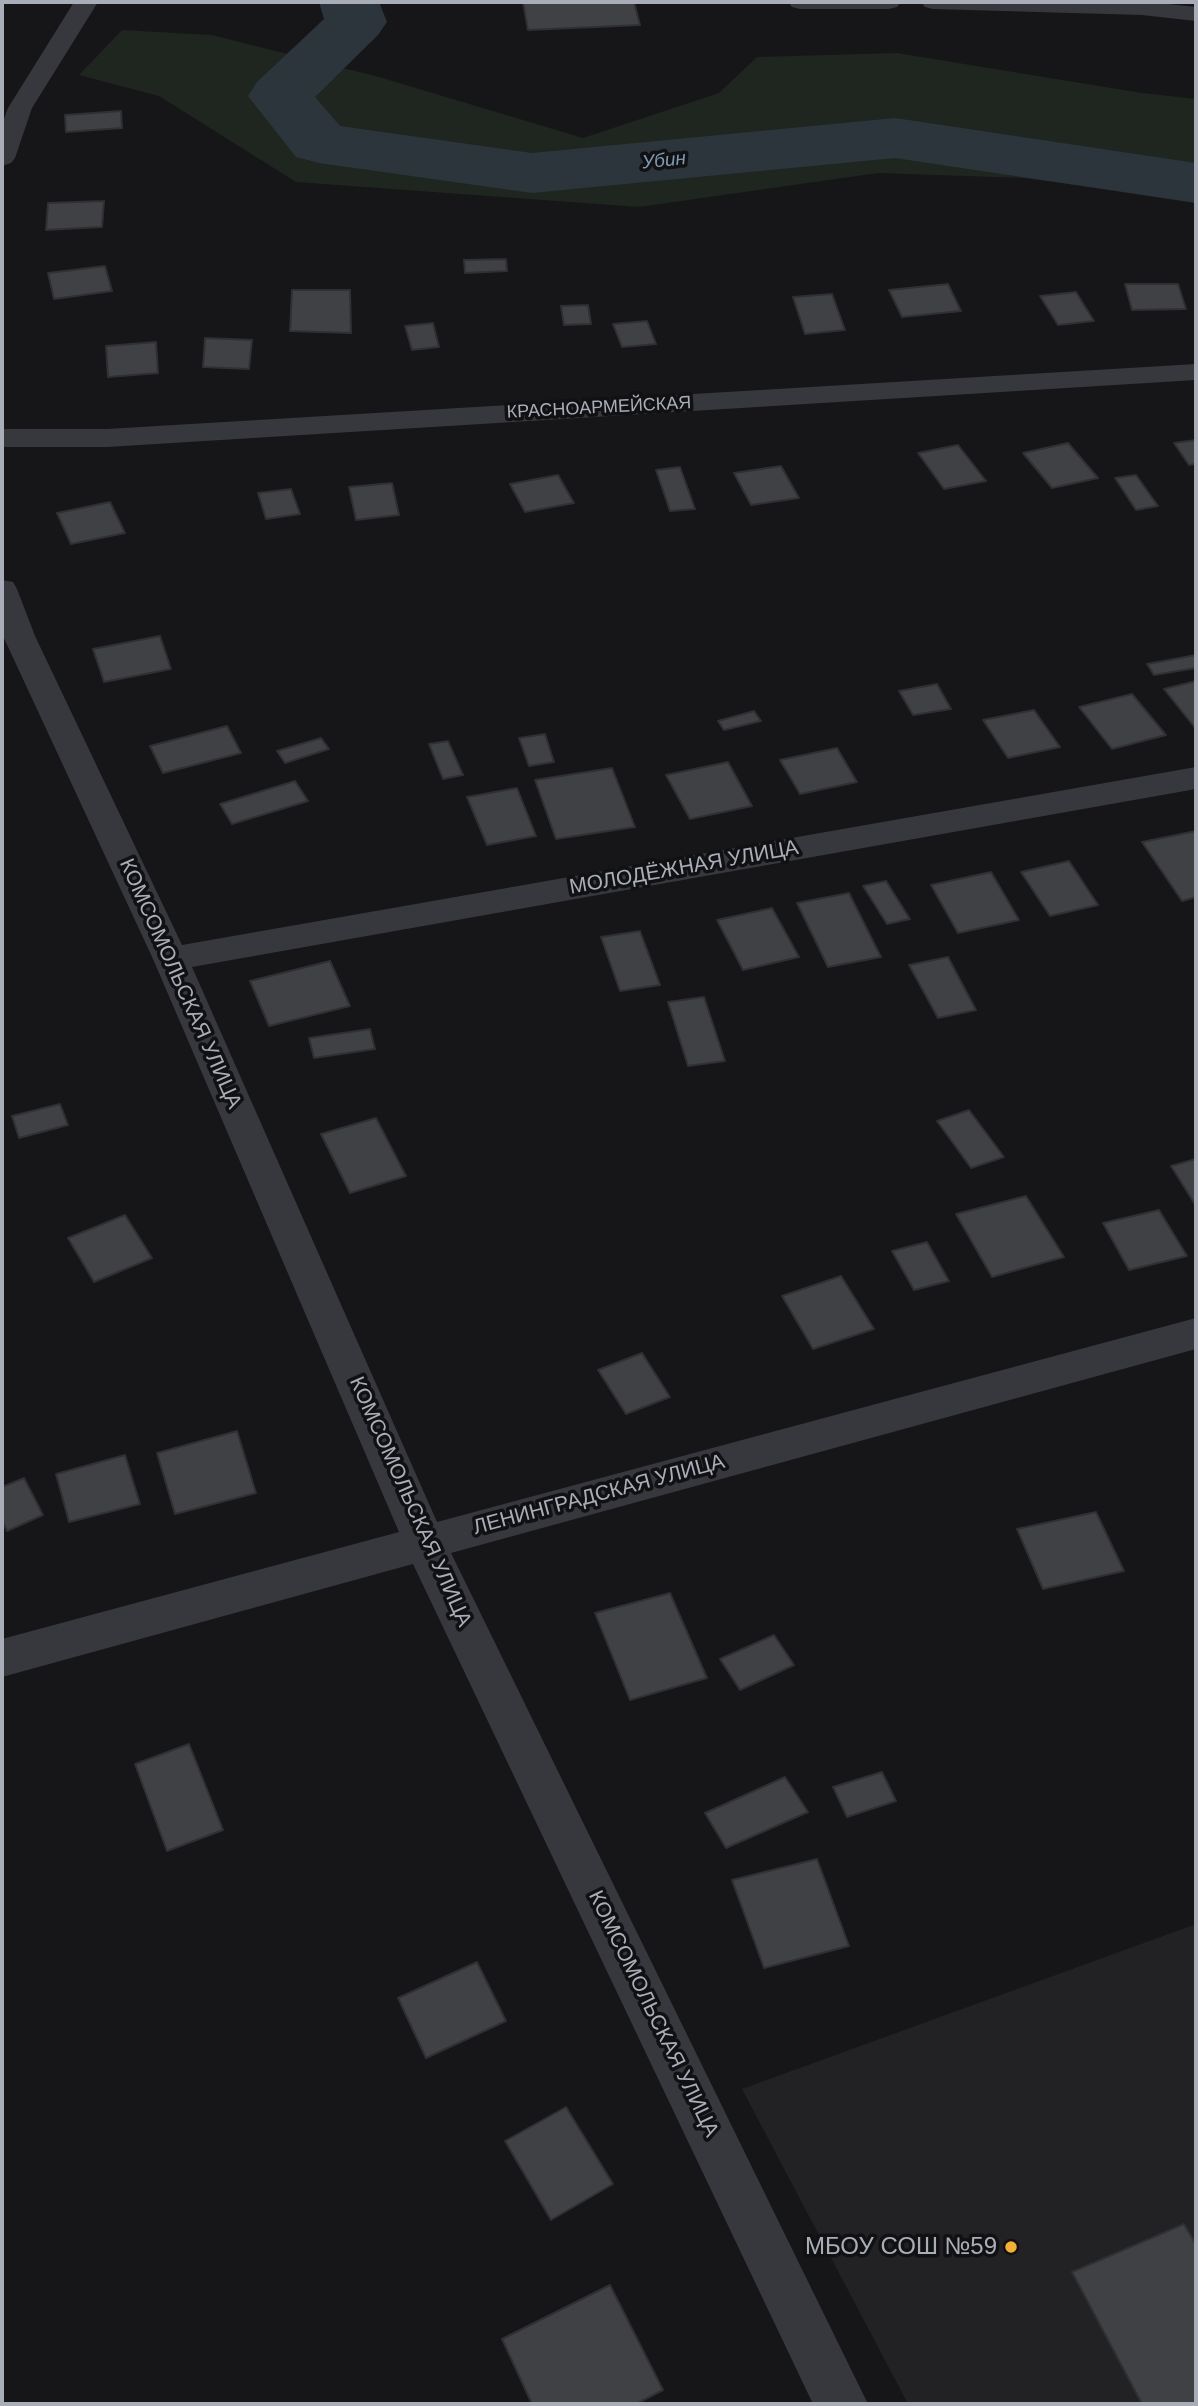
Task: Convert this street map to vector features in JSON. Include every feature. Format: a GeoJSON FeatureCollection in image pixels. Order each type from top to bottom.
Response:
{"type":"FeatureCollection","features":[{"type":"Feature","properties":{"kind":"street"},"geometry":{"type":"LineString","coordinates":[[2,158],[20,108],[86,2]]}},
{"type":"Feature","properties":{"kind":"street"},"geometry":{"type":"LineString","coordinates":[[800,2],[889,2]]}},
{"type":"Feature","properties":{"kind":"street"},"geometry":{"type":"LineString","coordinates":[[933,2],[1142,8],[1196,14]]}},
{"type":"Feature","properties":{"kind":"street","name":"КРАСНОАРМЕЙСКАЯ"},"geometry":{"type":"LineString","coordinates":[[2,438],[107,438],[1196,372]]}},
{"type":"Feature","properties":{"kind":"street","name":"КОМСОМОЛЬСКАЯ УЛИЦА"},"geometry":{"type":"LineString","coordinates":[[2,589],[19,636],[171,959],[425,1543],[841,2404]]}},
{"type":"Feature","properties":{"kind":"street","name":"МОЛОДЁЖНАЯ УЛИЦА"},"geometry":{"type":"LineString","coordinates":[[171,959],[1196,778]]}},
{"type":"Feature","properties":{"kind":"street","name":"ЛЕНИНГРАДСКАЯ УЛИЦА"},"geometry":{"type":"LineString","coordinates":[[2,1658],[1196,1333]]}},
{"type":"Feature","properties":{"kind":"shaded area"},"geometry":{"type":"Polygon","coordinates":[[[122,30],[212,35],[379,77],[583,138],[719,93],[757,57],[897,53],[1142,93],[1196,99],[1196,201],[1024,178],[878,173],[639,207],[296,182],[159,96],[79,75],[122,30]]]}},
{"type":"Feature","properties":{"kind":"shaded area","name":"МБОУ СОШ №59"},"geometry":{"type":"Polygon","coordinates":[[[1196,1924],[1196,2404],[908,2404],[742,2089],[1196,1924]]]}},
{"type":"Feature","properties":{"kind":"building"},"geometry":{"type":"Polygon","coordinates":[[[523,2],[634,2],[640,25],[528,30],[523,2]]]}},
{"type":"Feature","properties":{"kind":"building"},"geometry":{"type":"Polygon","coordinates":[[[121,111],[122,128],[66,132],[65,115],[121,111]]]}},
{"type":"Feature","properties":{"kind":"building"},"geometry":{"type":"Polygon","coordinates":[[[104,201],[102,227],[46,230],[48,203],[104,201]]]}},
{"type":"Feature","properties":{"kind":"building"},"geometry":{"type":"Polygon","coordinates":[[[506,259],[507,271],[465,273],[464,260],[506,259]]]}},
{"type":"Feature","properties":{"kind":"building"},"geometry":{"type":"Polygon","coordinates":[[[105,266],[112,291],[54,299],[48,273],[105,266]]]}},
{"type":"Feature","properties":{"kind":"building"},"geometry":{"type":"Polygon","coordinates":[[[948,284],[961,311],[902,317],[889,290],[948,284]]]}},
{"type":"Feature","properties":{"kind":"building"},"geometry":{"type":"Polygon","coordinates":[[[1125,284],[1178,284],[1186,309],[1132,310],[1125,284]]]}},
{"type":"Feature","properties":{"kind":"building"},"geometry":{"type":"Polygon","coordinates":[[[292,290],[350,290],[351,333],[290,331],[292,290]]]}},
{"type":"Feature","properties":{"kind":"building"},"geometry":{"type":"Polygon","coordinates":[[[1076,292],[1094,321],[1058,325],[1040,296],[1076,292]]]}},
{"type":"Feature","properties":{"kind":"building"},"geometry":{"type":"Polygon","coordinates":[[[832,294],[845,330],[805,334],[793,297],[832,294]]]}},
{"type":"Feature","properties":{"kind":"building"},"geometry":{"type":"Polygon","coordinates":[[[588,305],[591,324],[564,325],[561,306],[588,305]]]}},
{"type":"Feature","properties":{"kind":"building"},"geometry":{"type":"Polygon","coordinates":[[[647,321],[656,344],[622,347],[613,324],[647,321]]]}},
{"type":"Feature","properties":{"kind":"building"},"geometry":{"type":"Polygon","coordinates":[[[433,323],[439,347],[412,350],[405,326],[433,323]]]}},
{"type":"Feature","properties":{"kind":"building"},"geometry":{"type":"Polygon","coordinates":[[[205,338],[252,340],[249,369],[203,367],[205,338]]]}},
{"type":"Feature","properties":{"kind":"building"},"geometry":{"type":"Polygon","coordinates":[[[156,342],[158,373],[108,377],[106,346],[156,342]]]}},
{"type":"Feature","properties":{"kind":"building"},"geometry":{"type":"Polygon","coordinates":[[[1196,440],[1196,464],[1189,465],[1174,443],[1196,440]]]}},
{"type":"Feature","properties":{"kind":"building"},"geometry":{"type":"Polygon","coordinates":[[[1068,443],[1098,478],[1052,488],[1023,453],[1068,443]]]}},
{"type":"Feature","properties":{"kind":"building"},"geometry":{"type":"Polygon","coordinates":[[[958,445],[986,481],[944,489],[918,453],[958,445]]]}},
{"type":"Feature","properties":{"kind":"building"},"geometry":{"type":"Polygon","coordinates":[[[781,466],[799,498],[751,505],[734,473],[781,466]]]}},
{"type":"Feature","properties":{"kind":"building"},"geometry":{"type":"Polygon","coordinates":[[[680,467],[695,509],[670,511],[656,470],[680,467]]]}},
{"type":"Feature","properties":{"kind":"building"},"geometry":{"type":"Polygon","coordinates":[[[558,475],[574,503],[525,512],[510,484],[558,475]]]}},
{"type":"Feature","properties":{"kind":"building"},"geometry":{"type":"Polygon","coordinates":[[[1136,475],[1158,506],[1136,510],[1115,478],[1136,475]]]}},
{"type":"Feature","properties":{"kind":"building"},"geometry":{"type":"Polygon","coordinates":[[[392,483],[399,515],[356,520],[349,487],[392,483]]]}},
{"type":"Feature","properties":{"kind":"building"},"geometry":{"type":"Polygon","coordinates":[[[291,489],[300,514],[266,519],[258,493],[291,489]]]}},
{"type":"Feature","properties":{"kind":"building"},"geometry":{"type":"Polygon","coordinates":[[[110,502],[125,533],[71,544],[57,513],[110,502]]]}},
{"type":"Feature","properties":{"kind":"building"},"geometry":{"type":"Polygon","coordinates":[[[160,636],[171,669],[104,682],[93,649],[160,636]]]}},
{"type":"Feature","properties":{"kind":"building"},"geometry":{"type":"Polygon","coordinates":[[[1196,655],[1196,668],[1154,675],[1147,664],[1196,655]]]}},
{"type":"Feature","properties":{"kind":"building"},"geometry":{"type":"Polygon","coordinates":[[[1196,681],[1196,729],[1164,689],[1196,681]]]}},
{"type":"Feature","properties":{"kind":"building"},"geometry":{"type":"Polygon","coordinates":[[[937,684],[951,709],[913,715],[899,691],[937,684]]]}},
{"type":"Feature","properties":{"kind":"building"},"geometry":{"type":"Polygon","coordinates":[[[1132,694],[1166,735],[1112,749],[1079,707],[1132,694]]]}},
{"type":"Feature","properties":{"kind":"building"},"geometry":{"type":"Polygon","coordinates":[[[1034,710],[1060,747],[1008,758],[983,720],[1034,710]]]}},
{"type":"Feature","properties":{"kind":"building"},"geometry":{"type":"Polygon","coordinates":[[[754,711],[761,721],[724,730],[718,721],[754,711]]]}},
{"type":"Feature","properties":{"kind":"building"},"geometry":{"type":"Polygon","coordinates":[[[227,726],[241,753],[163,773],[150,746],[227,726]]]}},
{"type":"Feature","properties":{"kind":"building"},"geometry":{"type":"Polygon","coordinates":[[[545,734],[554,762],[529,766],[519,738],[545,734]]]}},
{"type":"Feature","properties":{"kind":"building"},"geometry":{"type":"Polygon","coordinates":[[[321,738],[329,749],[285,763],[277,751],[321,738]]]}},
{"type":"Feature","properties":{"kind":"building"},"geometry":{"type":"Polygon","coordinates":[[[448,741],[463,775],[443,779],[429,744],[448,741]]]}},
{"type":"Feature","properties":{"kind":"building"},"geometry":{"type":"Polygon","coordinates":[[[837,748],[857,782],[800,794],[780,760],[837,748]]]}},
{"type":"Feature","properties":{"kind":"building"},"geometry":{"type":"Polygon","coordinates":[[[728,762],[752,806],[690,819],[666,775],[728,762]]]}},
{"type":"Feature","properties":{"kind":"building"},"geometry":{"type":"Polygon","coordinates":[[[612,768],[635,827],[556,839],[535,780],[612,768]]]}},
{"type":"Feature","properties":{"kind":"building"},"geometry":{"type":"Polygon","coordinates":[[[295,781],[308,801],[232,824],[220,804],[295,781]]]}},
{"type":"Feature","properties":{"kind":"building"},"geometry":{"type":"Polygon","coordinates":[[[517,788],[536,836],[487,845],[467,797],[517,788]]]}},
{"type":"Feature","properties":{"kind":"building"},"geometry":{"type":"Polygon","coordinates":[[[1196,831],[1196,897],[1182,901],[1142,842],[1196,831]]]}},
{"type":"Feature","properties":{"kind":"building"},"geometry":{"type":"Polygon","coordinates":[[[1069,861],[1098,905],[1050,916],[1021,872],[1069,861]]]}},
{"type":"Feature","properties":{"kind":"building"},"geometry":{"type":"Polygon","coordinates":[[[991,872],[1019,920],[958,933],[931,885],[991,872]]]}},
{"type":"Feature","properties":{"kind":"building"},"geometry":{"type":"Polygon","coordinates":[[[886,881],[910,919],[887,924],[863,886],[886,881]]]}},
{"type":"Feature","properties":{"kind":"building"},"geometry":{"type":"Polygon","coordinates":[[[849,893],[881,957],[828,967],[797,903],[849,893]]]}},
{"type":"Feature","properties":{"kind":"building"},"geometry":{"type":"Polygon","coordinates":[[[772,908],[799,957],[743,970],[717,920],[772,908]]]}},
{"type":"Feature","properties":{"kind":"building"},"geometry":{"type":"Polygon","coordinates":[[[640,931],[660,985],[620,991],[601,937],[640,931]]]}},
{"type":"Feature","properties":{"kind":"building"},"geometry":{"type":"Polygon","coordinates":[[[948,957],[976,1010],[938,1018],[909,965],[948,957]]]}},
{"type":"Feature","properties":{"kind":"building"},"geometry":{"type":"Polygon","coordinates":[[[330,961],[350,1006],[269,1026],[250,981],[330,961]]]}},
{"type":"Feature","properties":{"kind":"building"},"geometry":{"type":"Polygon","coordinates":[[[704,997],[725,1061],[688,1066],[668,1002],[704,997]]]}},
{"type":"Feature","properties":{"kind":"building"},"geometry":{"type":"Polygon","coordinates":[[[370,1029],[375,1049],[314,1058],[309,1038],[370,1029]]]}},
{"type":"Feature","properties":{"kind":"building"},"geometry":{"type":"Polygon","coordinates":[[[60,1104],[68,1125],[19,1138],[12,1116],[60,1104]]]}},
{"type":"Feature","properties":{"kind":"building"},"geometry":{"type":"Polygon","coordinates":[[[969,1110],[1004,1157],[971,1168],[937,1121],[969,1110]]]}},
{"type":"Feature","properties":{"kind":"building"},"geometry":{"type":"Polygon","coordinates":[[[376,1118],[406,1176],[350,1193],[321,1134],[376,1118]]]}},
{"type":"Feature","properties":{"kind":"building"},"geometry":{"type":"Polygon","coordinates":[[[1196,1159],[1196,1206],[1171,1166],[1196,1159]]]}},
{"type":"Feature","properties":{"kind":"building"},"geometry":{"type":"Polygon","coordinates":[[[1026,1196],[1064,1257],[992,1277],[956,1214],[1026,1196]]]}},
{"type":"Feature","properties":{"kind":"building"},"geometry":{"type":"Polygon","coordinates":[[[1159,1210],[1187,1256],[1129,1270],[1103,1223],[1159,1210]]]}},
{"type":"Feature","properties":{"kind":"building"},"geometry":{"type":"Polygon","coordinates":[[[125,1215],[152,1258],[94,1282],[68,1238],[125,1215]]]}},
{"type":"Feature","properties":{"kind":"building"},"geometry":{"type":"Polygon","coordinates":[[[927,1242],[949,1281],[914,1290],[892,1251],[927,1242]]]}},
{"type":"Feature","properties":{"kind":"building"},"geometry":{"type":"Polygon","coordinates":[[[841,1276],[874,1329],[813,1349],[782,1296],[841,1276]]]}},
{"type":"Feature","properties":{"kind":"building"},"geometry":{"type":"Polygon","coordinates":[[[642,1353],[670,1397],[626,1414],[598,1370],[642,1353]]]}},
{"type":"Feature","properties":{"kind":"building"},"geometry":{"type":"Polygon","coordinates":[[[237,1431],[256,1493],[175,1514],[157,1453],[237,1431]]]}},
{"type":"Feature","properties":{"kind":"building"},"geometry":{"type":"Polygon","coordinates":[[[125,1455],[140,1504],[69,1522],[56,1474],[125,1455]]]}},
{"type":"Feature","properties":{"kind":"building"},"geometry":{"type":"Polygon","coordinates":[[[24,1478],[43,1515],[7,1531],[2,1520],[2,1487],[24,1478]]]}},
{"type":"Feature","properties":{"kind":"building"},"geometry":{"type":"Polygon","coordinates":[[[1096,1512],[1124,1571],[1043,1589],[1017,1529],[1096,1512]]]}},
{"type":"Feature","properties":{"kind":"building"},"geometry":{"type":"Polygon","coordinates":[[[670,1593],[707,1678],[630,1700],[595,1613],[670,1593]]]}},
{"type":"Feature","properties":{"kind":"building"},"geometry":{"type":"Polygon","coordinates":[[[774,1635],[794,1665],[740,1690],[720,1659],[774,1635]]]}},
{"type":"Feature","properties":{"kind":"building"},"geometry":{"type":"Polygon","coordinates":[[[189,1744],[223,1830],[167,1851],[135,1764],[189,1744]]]}},
{"type":"Feature","properties":{"kind":"building"},"geometry":{"type":"Polygon","coordinates":[[[882,1772],[896,1801],[847,1817],[833,1787],[882,1772]]]}},
{"type":"Feature","properties":{"kind":"building"},"geometry":{"type":"Polygon","coordinates":[[[785,1777],[808,1812],[726,1848],[705,1813],[785,1777]]]}},
{"type":"Feature","properties":{"kind":"building"},"geometry":{"type":"Polygon","coordinates":[[[817,1859],[849,1946],[764,1968],[732,1880],[817,1859]]]}},
{"type":"Feature","properties":{"kind":"building"},"geometry":{"type":"Polygon","coordinates":[[[477,1962],[506,2021],[426,2058],[398,1998],[477,1962]]]}},
{"type":"Feature","properties":{"kind":"building"},"geometry":{"type":"Polygon","coordinates":[[[566,2107],[613,2184],[551,2220],[505,2141],[566,2107]]]}},
{"type":"Feature","properties":{"kind":"building"},"geometry":{"type":"Polygon","coordinates":[[[1184,2224],[1196,2245],[1196,2404],[1142,2404],[1072,2272],[1184,2224]]]}},
{"type":"Feature","properties":{"kind":"building"},"geometry":{"type":"Polygon","coordinates":[[[610,2285],[663,2390],[636,2404],[532,2404],[502,2339],[610,2285]]]}},
{"type":"Feature","properties":{"kind":"waterway","name":"Убин"},"geometry":{"type":"LineString","coordinates":[[349,2],[356,22],[280,96],[319,143],[532,173],[895,138],[1196,183]]}},
{"type":"Feature","properties":{"kind":"place","name":"МБОУ СОШ №59"},"geometry":{"type":"Point","coordinates":[1011,2247]}}]}
